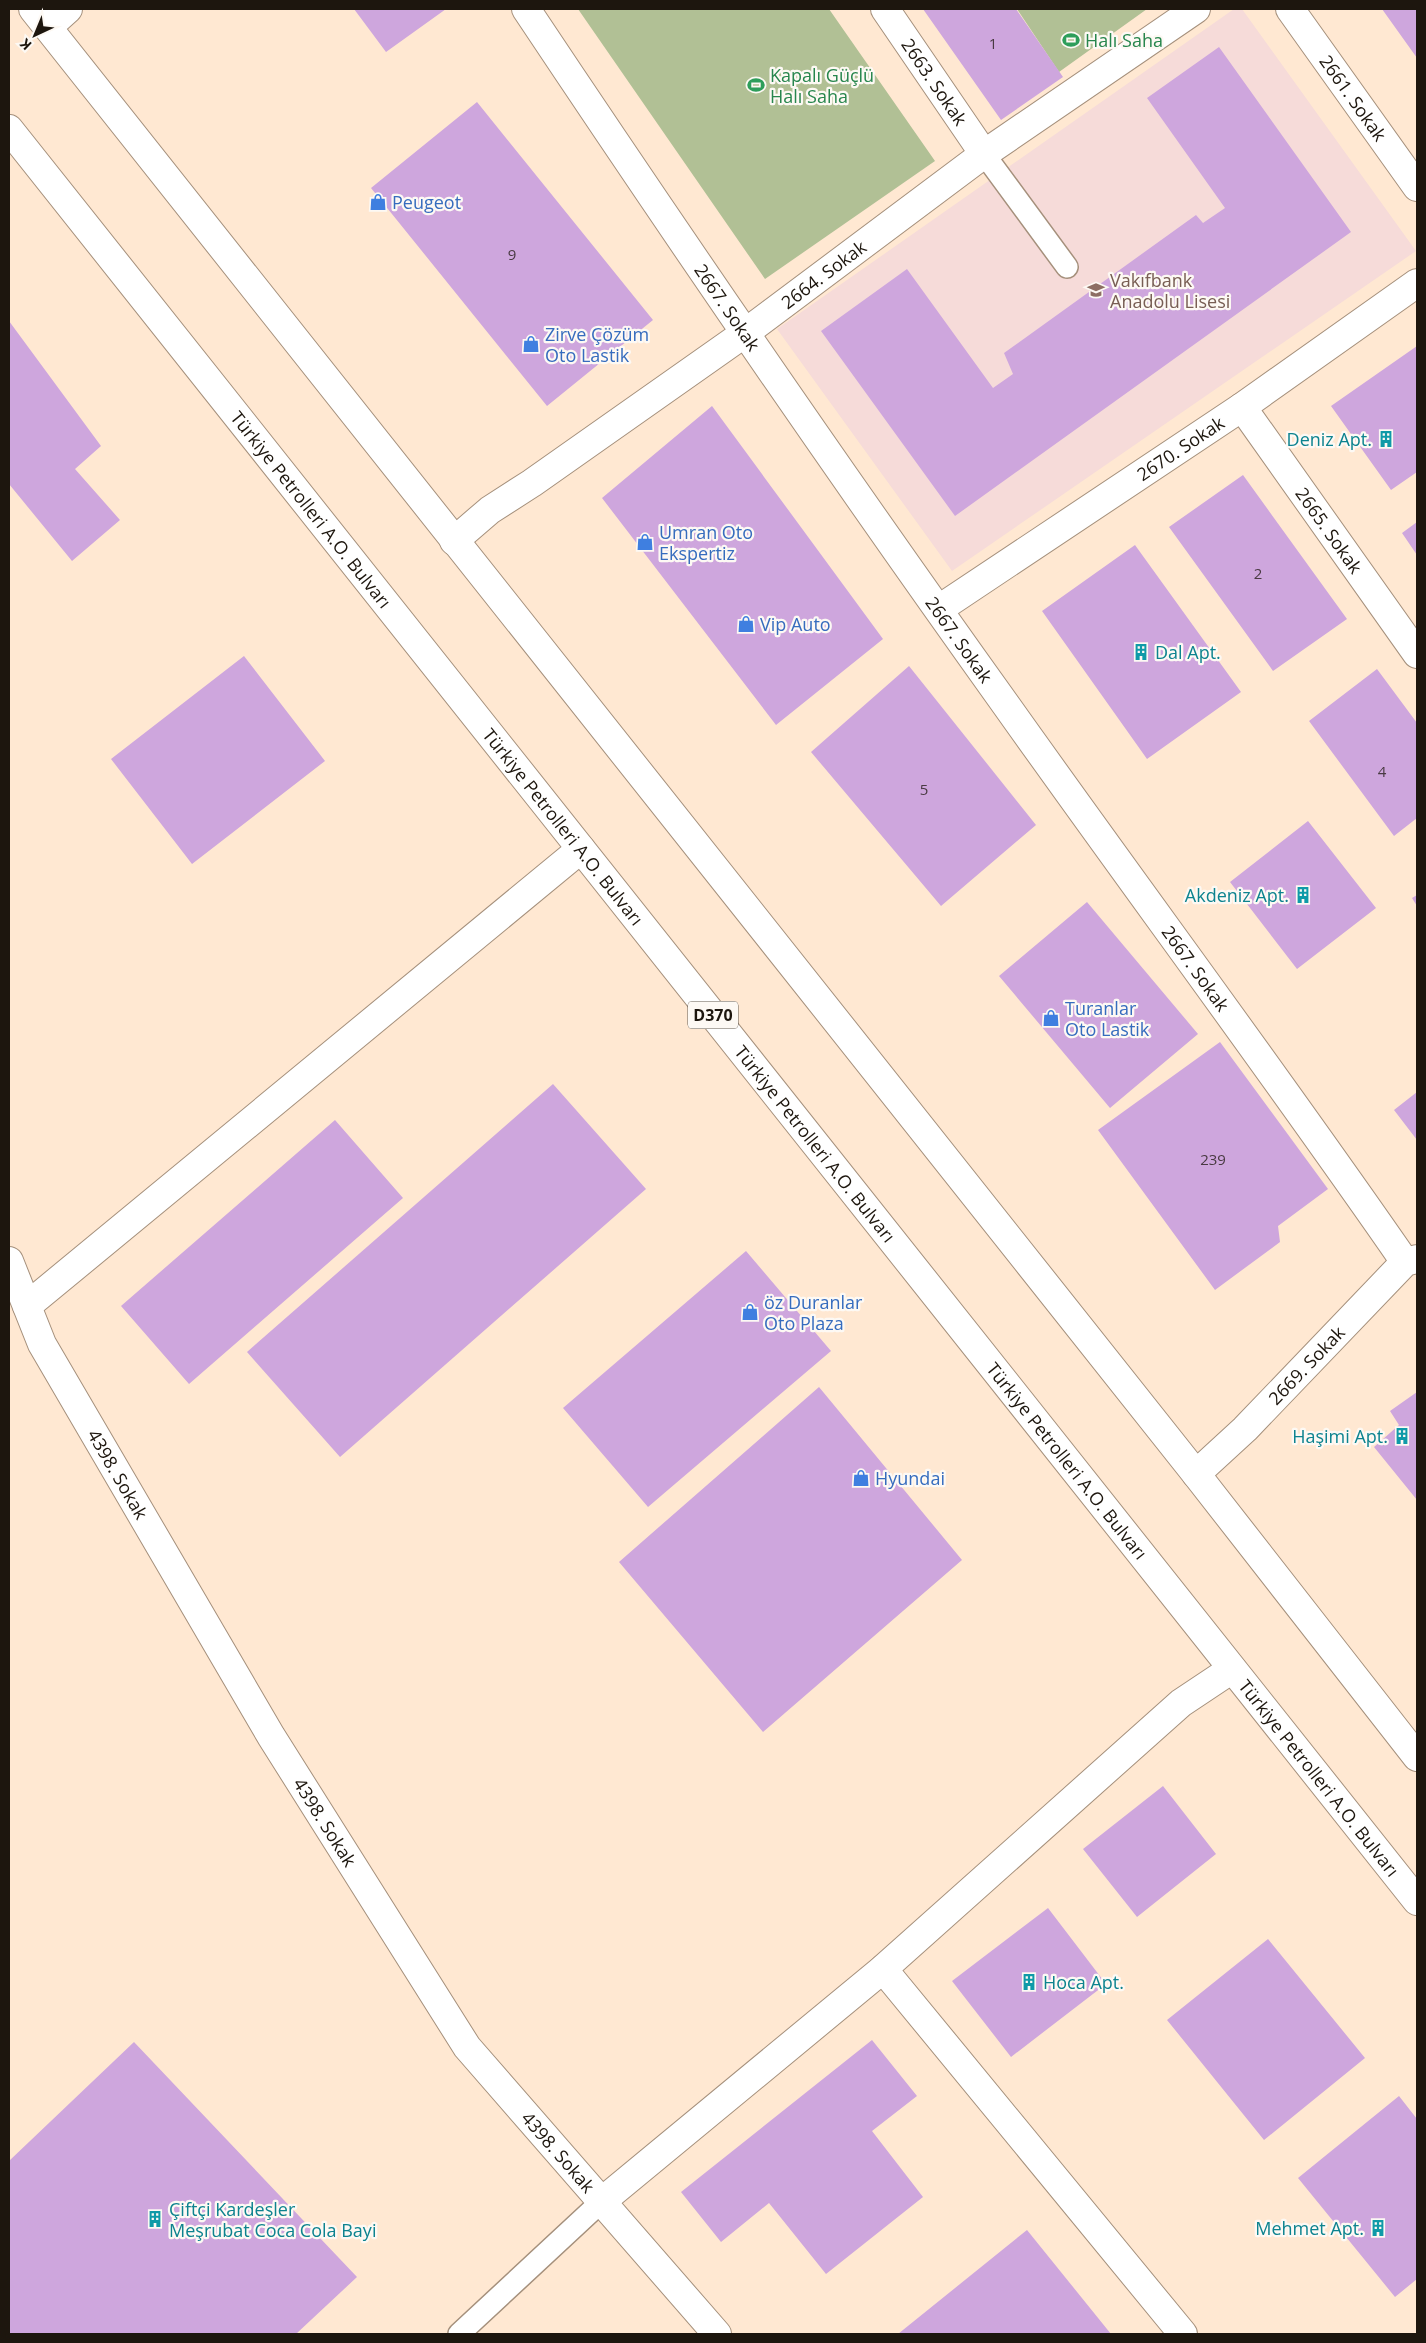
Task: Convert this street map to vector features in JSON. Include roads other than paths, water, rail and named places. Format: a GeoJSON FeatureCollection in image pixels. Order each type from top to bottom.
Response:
{"type":"FeatureCollection","features":[{"type":"Feature","properties":{"kind":"main road"},"geometry":{"type":"LineString","coordinates":[[68,9],[42,15],[454,540],[1196,1474],[1417,1757]]}},
{"type":"Feature","properties":{"kind":"main road","name":"2667. Sokak"},"geometry":{"type":"LineString","coordinates":[[526,9],[745,333],[1004,703],[1337,1164],[1411,1260]]}},
{"type":"Feature","properties":{"kind":"main road","name":"2663. Sokak"},"geometry":{"type":"LineString","coordinates":[[885,9],[984,154]]}},
{"type":"Feature","properties":{"kind":"main road","name":"2664. Sokak"},"geometry":{"type":"LineString","coordinates":[[454,540],[490,510],[532,483],[745,333],[984,154],[1196,9]]}},
{"type":"Feature","properties":{"kind":"main road","name":"2661. Sokak"},"geometry":{"type":"LineString","coordinates":[[1290,9],[1417,187]]}},
{"type":"Feature","properties":{"kind":"main road","name":"Türkiye Petrolleri A.O. Bulvarı"},"geometry":{"type":"LineString","coordinates":[[9,129],[1417,1901]]}},
{"type":"Feature","properties":{"kind":"main road","name":"2670. Sokak"},"geometry":{"type":"LineString","coordinates":[[940,609],[1242,407],[1417,283]]}},
{"type":"Feature","properties":{"kind":"main road","name":"2665. Sokak"},"geometry":{"type":"LineString","coordinates":[[1242,407],[1417,654]]}},
{"type":"Feature","properties":{"kind":"main road"},"geometry":{"type":"LineString","coordinates":[[27,1306],[581,849]]}},
{"type":"Feature","properties":{"kind":"main road","name":"2669. Sokak"},"geometry":{"type":"LineString","coordinates":[[1196,1474],[1245,1429],[1411,1260]]}},
{"type":"Feature","properties":{"kind":"main road","name":"4398. Sokak"},"geometry":{"type":"LineString","coordinates":[[9,1261],[42,1344],[271,1736],[468,2047],[717,2334]]}},
{"type":"Feature","properties":{"kind":"main road"},"geometry":{"type":"LineString","coordinates":[[601,2202],[883,1969],[1181,1703],[1232,1669]]}},
{"type":"Feature","properties":{"kind":"main road"},"geometry":{"type":"LineString","coordinates":[[883,1969],[1183,2334]]}},
{"type":"Feature","properties":{"kind":"lane"},"geometry":{"type":"LineString","coordinates":[[984,154],[1067,267]]}},
{"type":"Feature","properties":{"kind":"lane"},"geometry":{"type":"LineString","coordinates":[[458,2334],[601,2202]]}},
{"type":"Feature","properties":{"kind":"place","name":"Halı Saha"},"geometry":{"type":"Point","coordinates":[1071,40]}},
{"type":"Feature","properties":{"kind":"place","name":"Kapalı Güçlü Halı Saha"},"geometry":{"type":"Point","coordinates":[756,85]}},
{"type":"Feature","properties":{"kind":"place","name":"Peugeot"},"geometry":{"type":"Point","coordinates":[378,202]}},
{"type":"Feature","properties":{"kind":"place","name":"Vakıfbank Anadolu Lisesi"},"geometry":{"type":"Point","coordinates":[1096,290]}},
{"type":"Feature","properties":{"kind":"place","name":"Zirve Çözüm Oto Lastik"},"geometry":{"type":"Point","coordinates":[531,344]}},
{"type":"Feature","properties":{"kind":"place","name":"Deniz Apt."},"geometry":{"type":"Point","coordinates":[1386,439]}},
{"type":"Feature","properties":{"kind":"place","name":"Umran Oto Ekspertiz"},"geometry":{"type":"Point","coordinates":[645,542]}},
{"type":"Feature","properties":{"kind":"place","name":"Vip Auto"},"geometry":{"type":"Point","coordinates":[746,624]}},
{"type":"Feature","properties":{"kind":"place","name":"Dal Apt."},"geometry":{"type":"Point","coordinates":[1141,652]}},
{"type":"Feature","properties":{"kind":"place","name":"Akdeniz Apt."},"geometry":{"type":"Point","coordinates":[1303,895]}},
{"type":"Feature","properties":{"kind":"place","name":"Turanlar Oto Lastik"},"geometry":{"type":"Point","coordinates":[1051,1018]}},
{"type":"Feature","properties":{"kind":"place","name":"öz Duranlar Oto Plaza"},"geometry":{"type":"Point","coordinates":[750,1312]}},
{"type":"Feature","properties":{"kind":"place","name":"Haşimi Apt."},"geometry":{"type":"Point","coordinates":[1402,1436]}},
{"type":"Feature","properties":{"kind":"place","name":"Hyundai"},"geometry":{"type":"Point","coordinates":[861,1478]}},
{"type":"Feature","properties":{"kind":"place","name":"Hoca Apt."},"geometry":{"type":"Point","coordinates":[1029,1982]}},
{"type":"Feature","properties":{"kind":"place","name":"Çiftçi Kardeşler Meşrubat Coca Cola Bayi"},"geometry":{"type":"Point","coordinates":[155,2219]}},
{"type":"Feature","properties":{"kind":"place","name":"Mehmet Apt."},"geometry":{"type":"Point","coordinates":[1378,2228]}}]}
